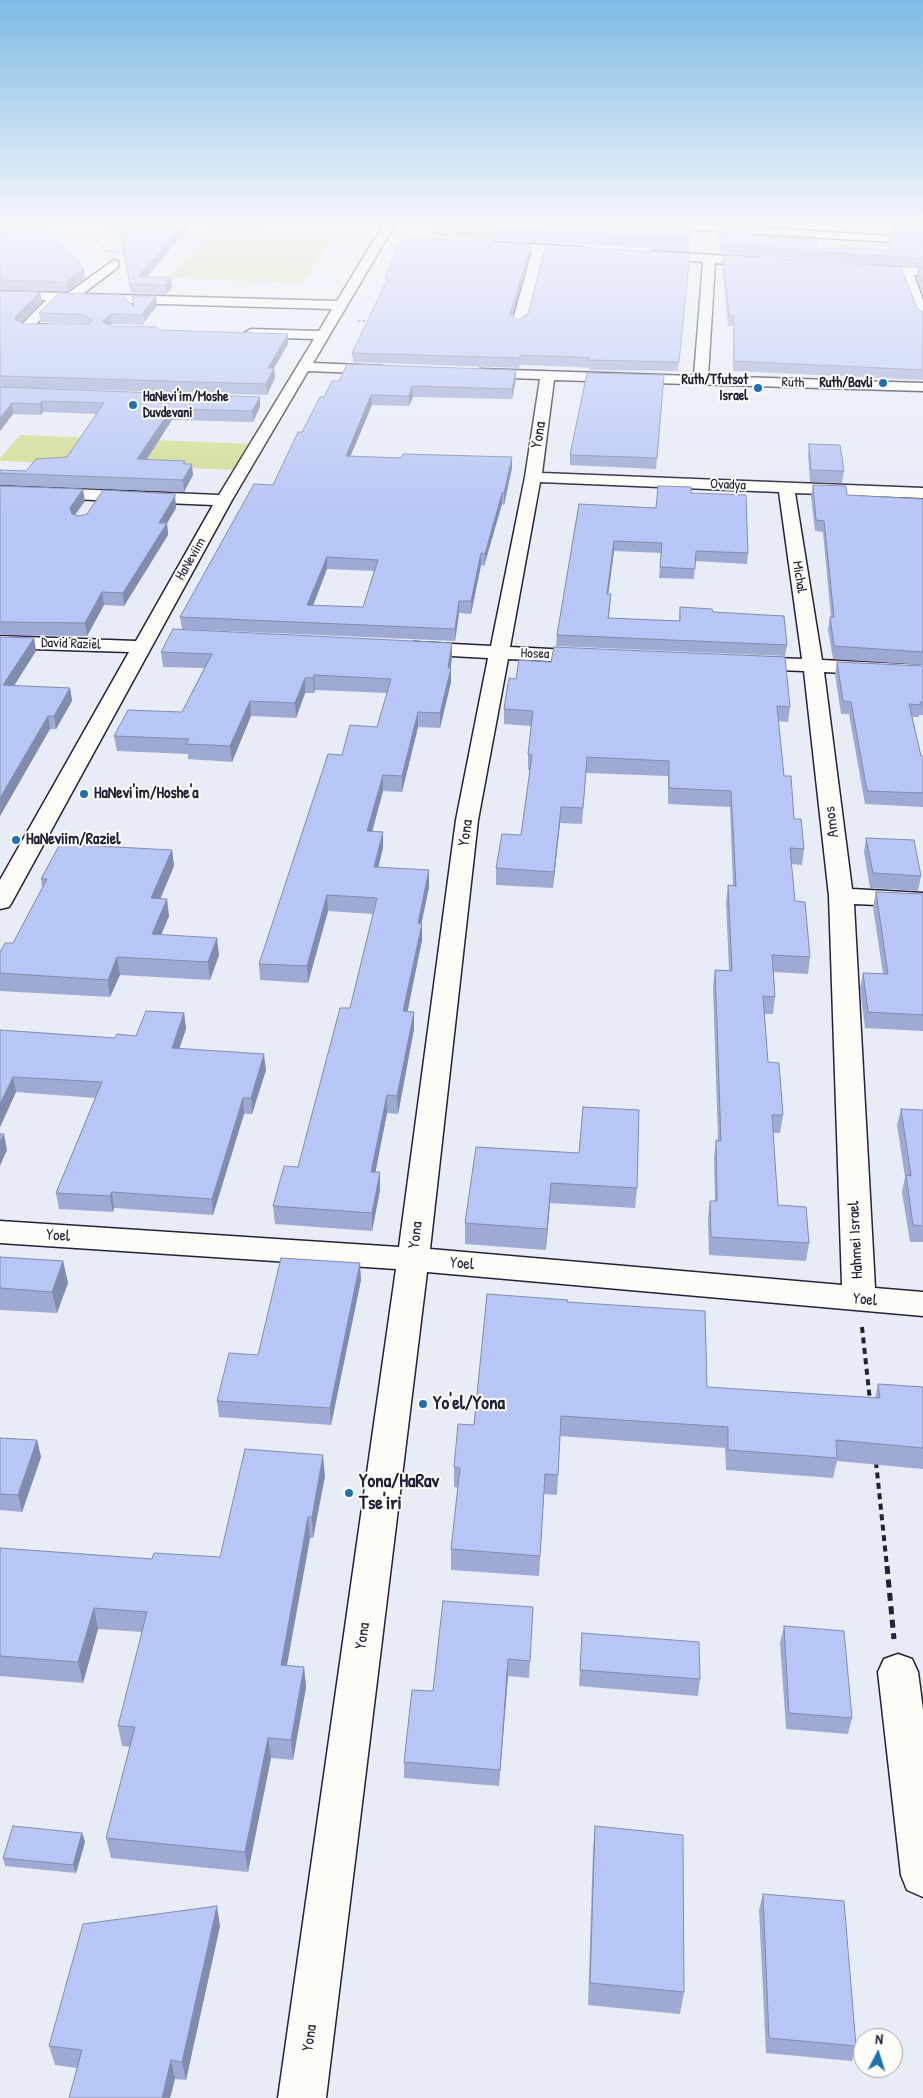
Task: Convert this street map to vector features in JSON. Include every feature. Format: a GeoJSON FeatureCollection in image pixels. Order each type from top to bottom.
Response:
{"type":"FeatureCollection","features":[{"type":"Feature","properties":{"kind":"street"},"geometry":{"type":"LineString","coordinates":[[35,318],[25,328],[74,330]]}},
{"type":"Feature","properties":{"kind":"street"},"geometry":{"type":"LineString","coordinates":[[519,323],[520,318]]}},
{"type":"Feature","properties":{"kind":"street"},"geometry":{"type":"LineString","coordinates":[[701,380],[705,318]]}},
{"type":"Feature","properties":{"kind":"street","name":"HaNeviim"},"geometry":{"type":"LineString","coordinates":[[0,902],[152,640],[224,500],[332,320]]}},
{"type":"Feature","properties":{"kind":"street"},"geometry":{"type":"LineString","coordinates":[[237,333],[323,335]]}},
{"type":"Feature","properties":{"kind":"street"},"geometry":{"type":"LineString","coordinates":[[304,367],[400,370]]}},
{"type":"Feature","properties":{"kind":"street","name":"Ruth"},"geometry":{"type":"LineString","coordinates":[[467,372],[923,387]]}},
{"type":"Feature","properties":{"kind":"street","name":"Yona"},"geometry":{"type":"LineString","coordinates":[[302,2098],[413,1259],[467,820],[533,477],[548,375]]}},
{"type":"Feature","properties":{"kind":"street"},"geometry":{"type":"LineString","coordinates":[[264,401],[283,402]]}},
{"type":"Feature","properties":{"kind":"street","name":"Ovadya"},"geometry":{"type":"LineString","coordinates":[[533,477],[923,492]]}},
{"type":"Feature","properties":{"kind":"street","name":"Michal"},"geometry":{"type":"LineString","coordinates":[[786,487],[813,666]]}},
{"type":"Feature","properties":{"kind":"street"},"geometry":{"type":"LineString","coordinates":[[0,491],[94,502],[224,500]]}},
{"type":"Feature","properties":{"kind":"street","name":"David Raziel"},"geometry":{"type":"LineString","coordinates":[[0,642],[152,640]]}},
{"type":"Feature","properties":{"kind":"street","name":"Hosea"},"geometry":{"type":"LineString","coordinates":[[391,647],[607,657]]}},
{"type":"Feature","properties":{"kind":"street"},"geometry":{"type":"LineString","coordinates":[[734,663],[923,671]]}},
{"type":"Feature","properties":{"kind":"street","name":"Amos"},"geometry":{"type":"LineString","coordinates":[[813,666],[841,896]]}},
{"type":"Feature","properties":{"kind":"street"},"geometry":{"type":"LineString","coordinates":[[841,896],[923,900]]}},
{"type":"Feature","properties":{"kind":"street","name":"Hahmei Israel"},"geometry":{"type":"LineString","coordinates":[[841,896],[859,1299]]}},
{"type":"Feature","properties":{"kind":"street","name":"Yoel"},"geometry":{"type":"LineString","coordinates":[[0,1232],[413,1259],[923,1304]]}},
{"type":"Feature","properties":{"kind":"street"},"geometry":{"type":"LineString","coordinates":[[898,1672],[923,1875]]}},
{"type":"Feature","properties":{"kind":"path"},"geometry":{"type":"LineString","coordinates":[[332,320],[371,321]]}},
{"type":"Feature","properties":{"kind":"path","name":"Hahmei Israel"},"geometry":{"type":"LineString","coordinates":[[859,1299],[870,1407]]}},
{"type":"Feature","properties":{"kind":"path"},"geometry":{"type":"LineString","coordinates":[[875,1456],[898,1672]]}},
{"type":"Feature","properties":{"kind":"green space"},"geometry":{"type":"Polygon","coordinates":[[[20,435],[258,444],[242,470],[0,461],[0,458],[20,435]]]}},
{"type":"Feature","properties":{"kind":"building"},"geometry":{"type":"Polygon","coordinates":[[[0,318],[15,318],[24,324],[89,324],[92,320],[89,318],[106,318],[102,321],[111,326],[156,327],[159,330],[288,334],[268,368],[274,368],[266,384],[0,376],[0,318]]]}},
{"type":"Feature","properties":{"kind":"building"},"geometry":{"type":"Polygon","coordinates":[[[369,318],[515,318],[518,320],[521,318],[683,318],[679,362],[589,360],[590,358],[520,355],[520,358],[352,353],[369,318]]]}},
{"type":"Feature","properties":{"kind":"building"},"geometry":{"type":"Polygon","coordinates":[[[734,318],[923,318],[923,370],[734,361],[734,318]]]}},
{"type":"Feature","properties":{"kind":"building"},"geometry":{"type":"Polygon","coordinates":[[[347,364],[516,370],[512,389],[412,386],[409,396],[371,395],[346,456],[401,458],[403,454],[512,457],[504,493],[502,493],[485,554],[481,553],[471,601],[459,601],[455,629],[180,617],[254,484],[273,485],[298,432],[302,432],[320,397],[324,397],[332,381],[339,381],[347,364]],[[327,557],[307,605],[363,607],[378,560],[327,557]]]}},
{"type":"Feature","properties":{"kind":"building"},"geometry":{"type":"Polygon","coordinates":[[[587,373],[664,375],[657,458],[570,455],[587,373]]]}},
{"type":"Feature","properties":{"kind":"building"},"geometry":{"type":"Polygon","coordinates":[[[0,387],[260,397],[252,411],[171,409],[137,459],[185,461],[183,464],[192,464],[183,480],[0,473],[0,470],[26,471],[36,459],[67,457],[104,403],[42,401],[40,404],[12,403],[0,418],[0,387]]]}},
{"type":"Feature","properties":{"kind":"building"},"geometry":{"type":"Polygon","coordinates":[[[809,444],[840,445],[844,471],[811,470],[809,444]]]}},
{"type":"Feature","properties":{"kind":"building"},"geometry":{"type":"Polygon","coordinates":[[[813,485],[846,486],[847,495],[923,499],[923,652],[834,646],[830,617],[834,617],[824,521],[816,520],[813,485]]]}},
{"type":"Feature","properties":{"kind":"building"},"geometry":{"type":"Polygon","coordinates":[[[0,486],[83,489],[70,508],[72,514],[79,516],[87,514],[103,490],[175,494],[175,496],[159,523],[167,523],[123,593],[102,592],[85,623],[0,622],[0,486]]]}},
{"type":"Feature","properties":{"kind":"building"},"geometry":{"type":"Polygon","coordinates":[[[658,486],[691,487],[691,493],[746,495],[748,553],[696,551],[695,569],[660,567],[662,543],[614,541],[607,594],[611,594],[608,618],[680,621],[680,607],[712,609],[713,612],[784,616],[787,645],[557,635],[579,504],[656,508],[658,486]]]}},
{"type":"Feature","properties":{"kind":"building"},"geometry":{"type":"Polygon","coordinates":[[[173,629],[452,643],[448,668],[451,668],[440,713],[418,712],[402,776],[383,775],[367,831],[383,832],[374,867],[429,870],[418,923],[422,924],[403,1011],[414,1012],[397,1096],[387,1095],[371,1172],[380,1172],[372,1213],[273,1206],[284,1166],[298,1167],[340,1008],[350,1008],[377,898],[327,895],[307,966],[259,964],[328,754],[342,755],[350,725],[377,727],[391,679],[314,675],[313,678],[305,678],[295,703],[250,701],[230,746],[186,744],[189,739],[114,736],[128,710],[182,712],[212,654],[161,652],[173,629]]]}},
{"type":"Feature","properties":{"kind":"building"},"geometry":{"type":"Polygon","coordinates":[[[0,637],[34,638],[3,685],[70,688],[54,716],[48,716],[0,798],[0,637]]]}},
{"type":"Feature","properties":{"kind":"building"},"geometry":{"type":"Polygon","coordinates":[[[554,647],[785,657],[790,707],[777,706],[784,776],[791,776],[794,819],[801,819],[804,849],[790,848],[795,901],[805,902],[810,957],[772,955],[775,997],[763,996],[768,1062],[779,1063],[783,1115],[772,1115],[778,1205],[806,1207],[809,1243],[711,1237],[710,1201],[717,1201],[716,1140],[721,1141],[715,970],[732,971],[728,885],[736,886],[731,791],[669,788],[669,761],[587,757],[583,808],[561,807],[554,872],[496,868],[502,834],[521,835],[532,755],[528,754],[533,711],[504,709],[509,678],[516,679],[519,660],[551,662],[554,647]]]}},
{"type":"Feature","properties":{"kind":"building"},"geometry":{"type":"Polygon","coordinates":[[[837,662],[923,666],[923,702],[920,702],[921,705],[909,704],[921,756],[923,756],[923,793],[867,791],[851,702],[843,701],[837,662]]]}},
{"type":"Feature","properties":{"kind":"building"},"geometry":{"type":"Polygon","coordinates":[[[866,838],[914,840],[921,876],[873,873],[866,838]]]}},
{"type":"Feature","properties":{"kind":"building"},"geometry":{"type":"Polygon","coordinates":[[[60,844],[172,850],[151,898],[167,899],[152,934],[217,938],[208,962],[117,957],[108,980],[0,973],[0,952],[5,943],[13,943],[47,879],[41,879],[60,844]]]}},
{"type":"Feature","properties":{"kind":"building"},"geometry":{"type":"Polygon","coordinates":[[[876,892],[923,894],[923,1015],[868,1012],[863,973],[888,974],[876,892]]]}},
{"type":"Feature","properties":{"kind":"building"},"geometry":{"type":"Polygon","coordinates":[[[146,1011],[184,1013],[172,1048],[264,1054],[251,1098],[243,1098],[212,1199],[112,1192],[110,1196],[56,1193],[102,1082],[13,1077],[0,1104],[0,1030],[115,1038],[117,1034],[136,1036],[146,1011]]]}},
{"type":"Feature","properties":{"kind":"building"},"geometry":{"type":"Polygon","coordinates":[[[583,1107],[639,1110],[637,1188],[551,1183],[547,1229],[465,1223],[476,1147],[579,1153],[583,1107]]]}},
{"type":"Feature","properties":{"kind":"building"},"geometry":{"type":"Polygon","coordinates":[[[901,1109],[923,1110],[923,1226],[913,1225],[906,1175],[911,1176],[901,1109]]]}},
{"type":"Feature","properties":{"kind":"building"},"geometry":{"type":"Polygon","coordinates":[[[0,1134],[4,1134],[0,1142],[0,1134]]]}},
{"type":"Feature","properties":{"kind":"building"},"geometry":{"type":"Polygon","coordinates":[[[0,1257],[63,1261],[52,1292],[0,1288],[0,1257]]]}},
{"type":"Feature","properties":{"kind":"building"},"geometry":{"type":"Polygon","coordinates":[[[281,1258],[360,1263],[330,1408],[217,1401],[229,1353],[258,1355],[281,1258]]]}},
{"type":"Feature","properties":{"kind":"building"},"geometry":{"type":"Polygon","coordinates":[[[487,1294],[568,1300],[567,1302],[705,1311],[707,1387],[880,1398],[878,1384],[923,1387],[923,1448],[836,1440],[837,1458],[728,1450],[728,1427],[561,1416],[558,1475],[545,1474],[540,1556],[451,1549],[460,1468],[454,1467],[458,1424],[474,1425],[487,1294]]]}},
{"type":"Feature","properties":{"kind":"building"},"geometry":{"type":"Polygon","coordinates":[[[0,1438],[37,1440],[18,1495],[0,1494],[0,1438]]]}},
{"type":"Feature","properties":{"kind":"building"},"geometry":{"type":"Polygon","coordinates":[[[245,1449],[323,1455],[312,1517],[308,1517],[281,1665],[304,1667],[291,1740],[268,1738],[245,1852],[106,1838],[135,1727],[118,1726],[147,1612],[94,1608],[78,1662],[0,1656],[0,1548],[152,1559],[154,1553],[220,1557],[245,1449]]]}},
{"type":"Feature","properties":{"kind":"building"},"geometry":{"type":"Polygon","coordinates":[[[443,1601],[533,1607],[530,1661],[508,1659],[500,1770],[404,1762],[412,1690],[433,1691],[443,1601]]]}},
{"type":"Feature","properties":{"kind":"building"},"geometry":{"type":"Polygon","coordinates":[[[784,1626],[844,1631],[852,1718],[789,1713],[784,1626]]]}},
{"type":"Feature","properties":{"kind":"building"},"geometry":{"type":"Polygon","coordinates":[[[582,1633],[699,1642],[700,1679],[580,1670],[582,1633]]]}},
{"type":"Feature","properties":{"kind":"building"},"geometry":{"type":"Polygon","coordinates":[[[13,1826],[82,1833],[73,1865],[3,1858],[13,1826]]]}},
{"type":"Feature","properties":{"kind":"building"},"geometry":{"type":"Polygon","coordinates":[[[595,1826],[683,1835],[684,1992],[590,1983],[595,1826]]]}},
{"type":"Feature","properties":{"kind":"building"},"geometry":{"type":"Polygon","coordinates":[[[763,1894],[844,1901],[855,2028],[853,2028],[853,2046],[769,2038],[763,1894]]]}},
{"type":"Feature","properties":{"kind":"building"},"geometry":{"type":"Polygon","coordinates":[[[217,1906],[182,2062],[171,2060],[162,2098],[69,2098],[82,2050],[49,2046],[83,1924],[217,1906]]]}},
{"type":"Feature","properties":{"kind":"place","name":"Ruth/Bavli"},"geometry":{"type":"Point","coordinates":[883,383]}},
{"type":"Feature","properties":{"kind":"place","name":"Ruth/Tfutsot Israel"},"geometry":{"type":"Point","coordinates":[758,388]}},
{"type":"Feature","properties":{"kind":"place","name":"HaNevi'im/Moshe Duvdevani"},"geometry":{"type":"Point","coordinates":[133,405]}},
{"type":"Feature","properties":{"kind":"place","name":"HaNevi'im/Hoshe'a"},"geometry":{"type":"Point","coordinates":[84,794]}},
{"type":"Feature","properties":{"kind":"place","name":"HaNeviim/Raziel"},"geometry":{"type":"Point","coordinates":[16,840]}},
{"type":"Feature","properties":{"kind":"place","name":"Yo'el/Yona"},"geometry":{"type":"Point","coordinates":[423,1404]}},
{"type":"Feature","properties":{"kind":"place","name":"Yona/HaRav Tse'iri"},"geometry":{"type":"Point","coordinates":[349,1493]}}]}
